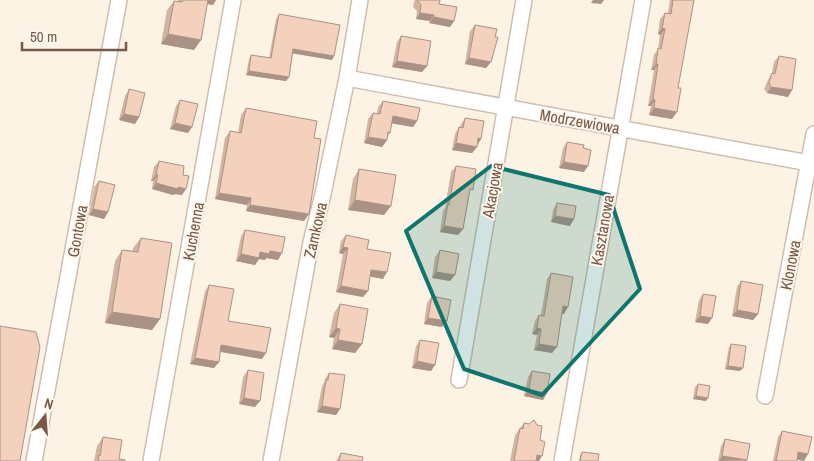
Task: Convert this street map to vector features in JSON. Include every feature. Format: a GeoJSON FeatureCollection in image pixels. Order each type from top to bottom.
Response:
{"type":"FeatureCollection","features":[{"type":"Feature","properties":{"kind":"street","name":"Gontowa"},"geometry":{"type":"LineString","coordinates":[[34,461],[120,0]]}},
{"type":"Feature","properties":{"kind":"street","name":"Kuchenna"},"geometry":{"type":"LineString","coordinates":[[151,461],[233,0]]}},
{"type":"Feature","properties":{"kind":"street","name":"Zamkowa"},"geometry":{"type":"LineString","coordinates":[[271,461],[311,242],[324,194],[360,0]]}},
{"type":"Feature","properties":{"kind":"street","name":"Akacjowa"},"geometry":{"type":"LineString","coordinates":[[459,380],[524,0]]}},
{"type":"Feature","properties":{"kind":"street","name":"Kasztanowa"},"geometry":{"type":"LineString","coordinates":[[562,461],[643,0]]}},
{"type":"Feature","properties":{"kind":"street","name":"Modrzewiowa"},"geometry":{"type":"LineString","coordinates":[[347,78],[811,164]]}},
{"type":"Feature","properties":{"kind":"street","name":"Klonowa"},"geometry":{"type":"LineString","coordinates":[[765,396],[811,164],[814,134]]}},
{"type":"Feature","properties":{"kind":"highlighted area"},"geometry":{"type":"Polygon","coordinates":[[[491,166],[609,195],[640,289],[542,395],[464,369],[406,231],[491,166]]]}},
{"type":"Feature","properties":{"kind":"building"},"geometry":{"type":"Polygon","coordinates":[[[183,0],[208,0],[201,40],[168,34],[174,1],[182,2],[183,0]]]}},
{"type":"Feature","properties":{"kind":"building"},"geometry":{"type":"Polygon","coordinates":[[[417,0],[440,0],[439,4],[457,7],[454,21],[420,13],[421,5],[417,0]]]}},
{"type":"Feature","properties":{"kind":"building"},"geometry":{"type":"Polygon","coordinates":[[[673,0],[694,0],[678,88],[681,88],[677,112],[654,108],[655,100],[653,99],[658,64],[656,64],[658,48],[661,49],[665,29],[662,28],[665,13],[671,14],[673,0]]]}},
{"type":"Feature","properties":{"kind":"building"},"geometry":{"type":"Polygon","coordinates":[[[279,14],[340,25],[334,56],[293,49],[289,77],[249,71],[251,55],[271,58],[279,14]]]}},
{"type":"Feature","properties":{"kind":"building"},"geometry":{"type":"Polygon","coordinates":[[[475,25],[497,29],[495,37],[498,37],[491,62],[469,58],[475,25]]]}},
{"type":"Feature","properties":{"kind":"building"},"geometry":{"type":"Polygon","coordinates":[[[401,36],[431,41],[427,66],[397,61],[401,36]]]}},
{"type":"Feature","properties":{"kind":"building"},"geometry":{"type":"Polygon","coordinates":[[[779,56],[796,59],[792,90],[771,87],[769,83],[772,73],[775,74],[779,56]]]}},
{"type":"Feature","properties":{"kind":"building"},"geometry":{"type":"Polygon","coordinates":[[[129,89],[145,93],[139,117],[124,114],[129,89]]]}},
{"type":"Feature","properties":{"kind":"building"},"geometry":{"type":"Polygon","coordinates":[[[180,100],[198,104],[192,127],[175,123],[180,100]]]}},
{"type":"Feature","properties":{"kind":"building"},"geometry":{"type":"Polygon","coordinates":[[[383,101],[420,108],[417,121],[393,116],[387,140],[368,137],[373,113],[380,114],[383,101]]]}},
{"type":"Feature","properties":{"kind":"building"},"geometry":{"type":"Polygon","coordinates":[[[246,108],[317,121],[314,138],[321,139],[309,214],[250,205],[251,198],[219,193],[230,131],[241,133],[246,108]]]}},
{"type":"Feature","properties":{"kind":"building"},"geometry":{"type":"Polygon","coordinates":[[[465,118],[484,121],[481,139],[478,138],[477,147],[456,143],[459,127],[463,128],[465,118]]]}},
{"type":"Feature","properties":{"kind":"building"},"geometry":{"type":"Polygon","coordinates":[[[567,142],[584,145],[583,148],[591,150],[588,166],[564,162],[567,142]]]}},
{"type":"Feature","properties":{"kind":"building"},"geometry":{"type":"Polygon","coordinates":[[[159,161],[184,166],[183,175],[189,176],[186,189],[178,187],[178,189],[156,183],[159,161]]]}},
{"type":"Feature","properties":{"kind":"building"},"geometry":{"type":"Polygon","coordinates":[[[456,166],[476,169],[473,190],[470,189],[463,229],[444,226],[456,166]]]}},
{"type":"Feature","properties":{"kind":"building"},"geometry":{"type":"Polygon","coordinates":[[[359,169],[396,175],[391,206],[355,200],[359,169]]]}},
{"type":"Feature","properties":{"kind":"building"},"geometry":{"type":"Polygon","coordinates":[[[99,181],[115,185],[108,212],[93,209],[99,181]]]}},
{"type":"Feature","properties":{"kind":"building"},"geometry":{"type":"Polygon","coordinates":[[[557,203],[576,206],[574,219],[555,216],[557,203]]]}},
{"type":"Feature","properties":{"kind":"building"},"geometry":{"type":"Polygon","coordinates":[[[245,230],[285,237],[282,253],[270,251],[269,254],[260,252],[259,258],[241,254],[245,230]]]}},
{"type":"Feature","properties":{"kind":"building"},"geometry":{"type":"Polygon","coordinates":[[[346,235],[369,240],[367,249],[391,253],[387,272],[371,270],[368,291],[341,286],[348,248],[343,247],[346,235]]]}},
{"type":"Feature","properties":{"kind":"building"},"geometry":{"type":"Polygon","coordinates":[[[141,238],[172,243],[160,319],[112,312],[122,250],[138,252],[141,238]]]}},
{"type":"Feature","properties":{"kind":"building"},"geometry":{"type":"Polygon","coordinates":[[[440,250],[459,254],[455,275],[436,272],[440,250]]]}},
{"type":"Feature","properties":{"kind":"building"},"geometry":{"type":"Polygon","coordinates":[[[551,273],[573,277],[568,307],[563,306],[557,347],[539,344],[541,329],[537,328],[539,315],[544,316],[551,273]]]}},
{"type":"Feature","properties":{"kind":"building"},"geometry":{"type":"Polygon","coordinates":[[[741,281],[763,285],[758,314],[737,310],[741,281]]]}},
{"type":"Feature","properties":{"kind":"building"},"geometry":{"type":"Polygon","coordinates":[[[209,285],[234,289],[228,321],[271,328],[266,353],[221,345],[219,362],[195,358],[209,285]]]}},
{"type":"Feature","properties":{"kind":"building"},"geometry":{"type":"Polygon","coordinates":[[[703,294],[716,296],[712,318],[700,316],[703,294]]]}},
{"type":"Feature","properties":{"kind":"building"},"geometry":{"type":"Polygon","coordinates":[[[432,296],[451,300],[447,321],[428,318],[432,296]]]}},
{"type":"Feature","properties":{"kind":"building"},"geometry":{"type":"Polygon","coordinates":[[[340,304],[368,309],[362,344],[338,340],[340,329],[336,328],[340,304]]]}},
{"type":"Feature","properties":{"kind":"building"},"geometry":{"type":"Polygon","coordinates":[[[0,326],[36,332],[40,347],[20,461],[0,461],[0,326]]]}},
{"type":"Feature","properties":{"kind":"building"},"geometry":{"type":"Polygon","coordinates":[[[420,340],[439,343],[435,365],[417,361],[420,340]]]}},
{"type":"Feature","properties":{"kind":"building"},"geometry":{"type":"Polygon","coordinates":[[[731,344],[746,346],[743,368],[728,366],[731,344]]]}},
{"type":"Feature","properties":{"kind":"building"},"geometry":{"type":"Polygon","coordinates":[[[248,370],[264,373],[260,401],[244,398],[248,370]]]}},
{"type":"Feature","properties":{"kind":"building"},"geometry":{"type":"Polygon","coordinates":[[[532,371],[550,374],[547,393],[529,390],[532,371]]]}},
{"type":"Feature","properties":{"kind":"building"},"geometry":{"type":"Polygon","coordinates":[[[329,373],[345,375],[340,409],[322,406],[329,373]]]}},
{"type":"Feature","properties":{"kind":"building"},"geometry":{"type":"Polygon","coordinates":[[[698,384],[710,386],[708,398],[696,396],[698,384]]]}},
{"type":"Feature","properties":{"kind":"building"},"geometry":{"type":"Polygon","coordinates":[[[534,420],[537,425],[542,426],[540,440],[545,442],[542,456],[537,455],[536,461],[514,461],[520,428],[523,429],[524,423],[529,424],[534,420]]]}},
{"type":"Feature","properties":{"kind":"building"},"geometry":{"type":"Polygon","coordinates":[[[782,431],[812,437],[808,454],[798,452],[797,461],[776,461],[782,431]]]}},
{"type":"Feature","properties":{"kind":"building"},"geometry":{"type":"Polygon","coordinates":[[[103,437],[122,440],[119,459],[125,461],[98,461],[103,437]]]}},
{"type":"Feature","properties":{"kind":"building"},"geometry":{"type":"Polygon","coordinates":[[[725,439],[750,444],[747,460],[722,456],[725,439]]]}},
{"type":"Feature","properties":{"kind":"building"},"geometry":{"type":"Polygon","coordinates":[[[582,452],[599,454],[598,461],[580,461],[582,452]]]}},
{"type":"Feature","properties":{"kind":"building"},"geometry":{"type":"Polygon","coordinates":[[[341,453],[363,457],[362,461],[339,461],[341,453]]]}}]}
